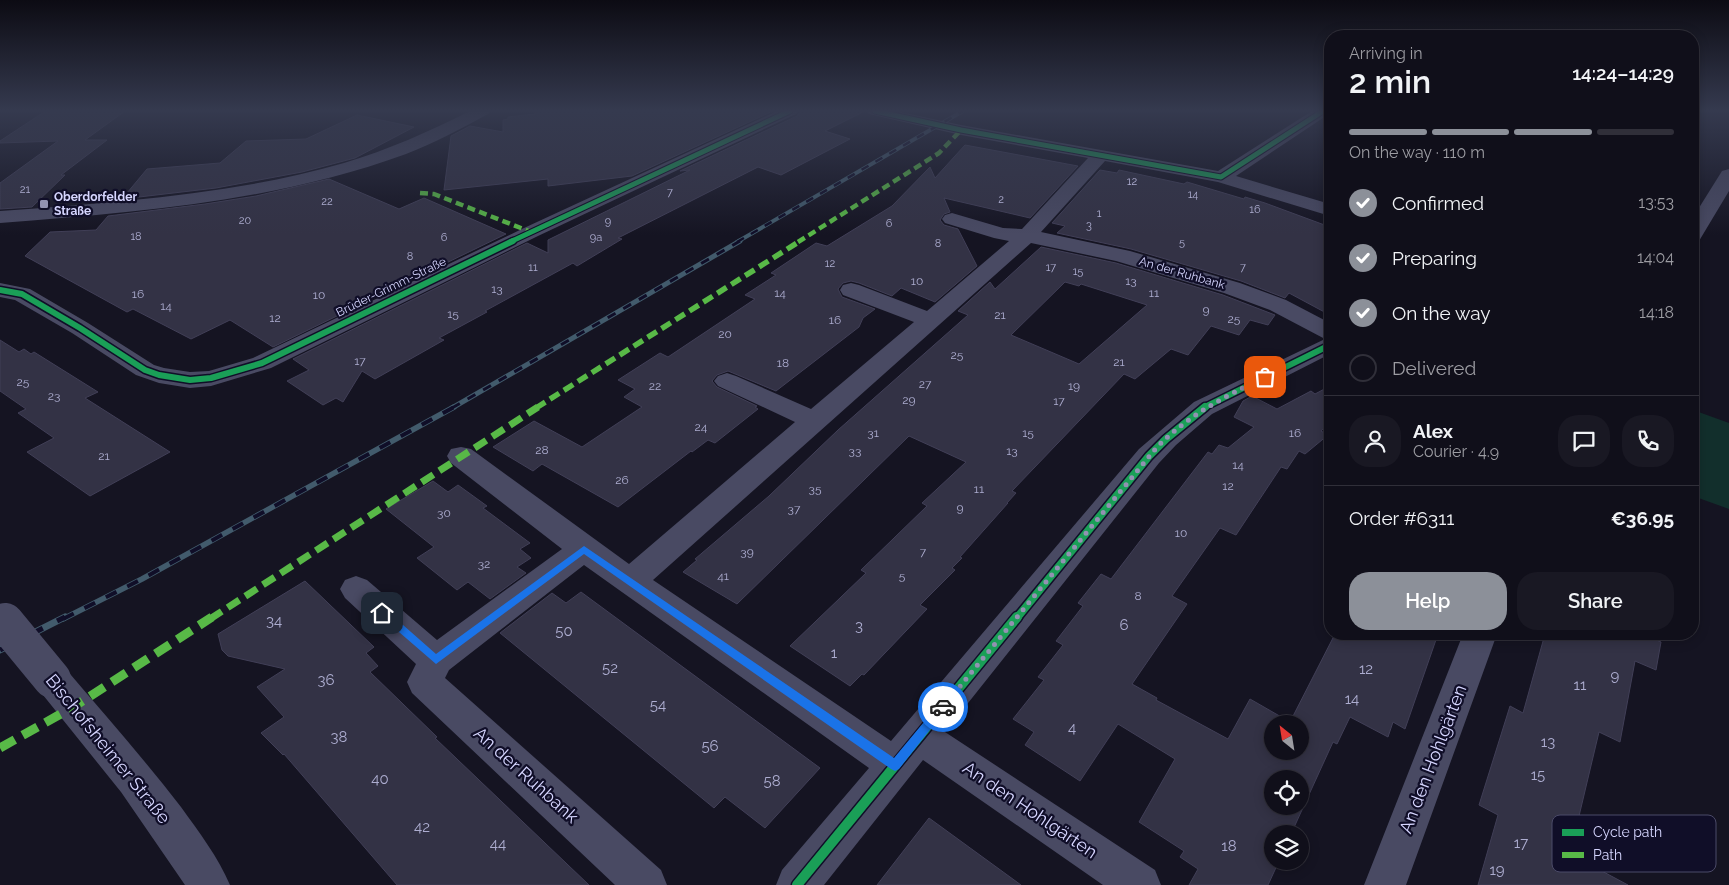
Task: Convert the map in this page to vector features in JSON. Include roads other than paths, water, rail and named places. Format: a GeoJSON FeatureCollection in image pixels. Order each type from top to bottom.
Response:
{"type":"FeatureCollection","features":[{"type":"Feature","properties":{"kind":"street"},"geometry":{"type":"LineString","coordinates":[[0,217],[180,201],[243,192],[296,181],[395,152]]}},
{"type":"Feature","properties":{"kind":"street","name":"Brüder-Grimm-Straße"},"geometry":{"type":"LineString","coordinates":[[0,290],[22,294],[80,328],[145,370],[158,375],[190,380],[232,373],[262,363],[522,236],[701,152]]}},
{"type":"Feature","properties":{"kind":"street"},"geometry":{"type":"LineString","coordinates":[[1091,152],[1221,177],[1324,208]]}},
{"type":"Feature","properties":{"kind":"street"},"geometry":{"type":"LineString","coordinates":[[1221,177],[1259,152]]}},
{"type":"Feature","properties":{"kind":"street"},"geometry":{"type":"LineString","coordinates":[[630,581],[1027,236],[1101,154]]}},
{"type":"Feature","properties":{"kind":"street"},"geometry":{"type":"LineString","coordinates":[[1699,214],[1729,175]]}},
{"type":"Feature","properties":{"kind":"street","name":"An der Ruhbank"},"geometry":{"type":"LineString","coordinates":[[952,219],[1001,234],[1027,236],[1122,256],[1232,288],[1278,306],[1324,329]]}},
{"type":"Feature","properties":{"kind":"street"},"geometry":{"type":"LineString","coordinates":[[851,290],[930,320]]}},
{"type":"Feature","properties":{"kind":"street"},"geometry":{"type":"LineString","coordinates":[[797,885],[1143,463],[1166,439],[1203,408],[1324,348]]}},
{"type":"Feature","properties":{"kind":"street"},"geometry":{"type":"LineString","coordinates":[[728,381],[813,420]]}},
{"type":"Feature","properties":{"kind":"street"},"geometry":{"type":"LineString","coordinates":[[461,456],[584,549],[895,766]]}},
{"type":"Feature","properties":{"kind":"street","name":"An der Ruhbank"},"geometry":{"type":"LineString","coordinates":[[584,549],[436,660],[424,682],[646,885]]}},
{"type":"Feature","properties":{"kind":"street"},"geometry":{"type":"LineString","coordinates":[[356,589],[436,660]]}},
{"type":"Feature","properties":{"kind":"street","name":"Bischofsheimer Straße"},"geometry":{"type":"LineString","coordinates":[[2,619],[110,749],[187,848],[209,885]]}},
{"type":"Feature","properties":{"kind":"street","name":"An den Hohlgärten"},"geometry":{"type":"LineString","coordinates":[[1385,885],[1478,640]]}},
{"type":"Feature","properties":{"kind":"street","name":"An den Hohlgärten"},"geometry":{"type":"LineString","coordinates":[[919,736],[1140,885]]}},
{"type":"Feature","properties":{"kind":"railway"},"geometry":{"type":"LineString","coordinates":[[737,242],[892,152]]}},
{"type":"Feature","properties":{"kind":"railway"},"geometry":{"type":"LineString","coordinates":[[452,408],[740,241]]}},
{"type":"Feature","properties":{"kind":"railway"},"geometry":{"type":"LineString","coordinates":[[63,619],[142,579],[454,407]]}},
{"type":"Feature","properties":{"kind":"railway"},"geometry":{"type":"LineString","coordinates":[[0,650],[65,617]]}},
{"type":"Feature","properties":{"kind":"place","name":"Oberdorfelder Straße"},"geometry":{"type":"Point","coordinates":[44,204]}}]}
